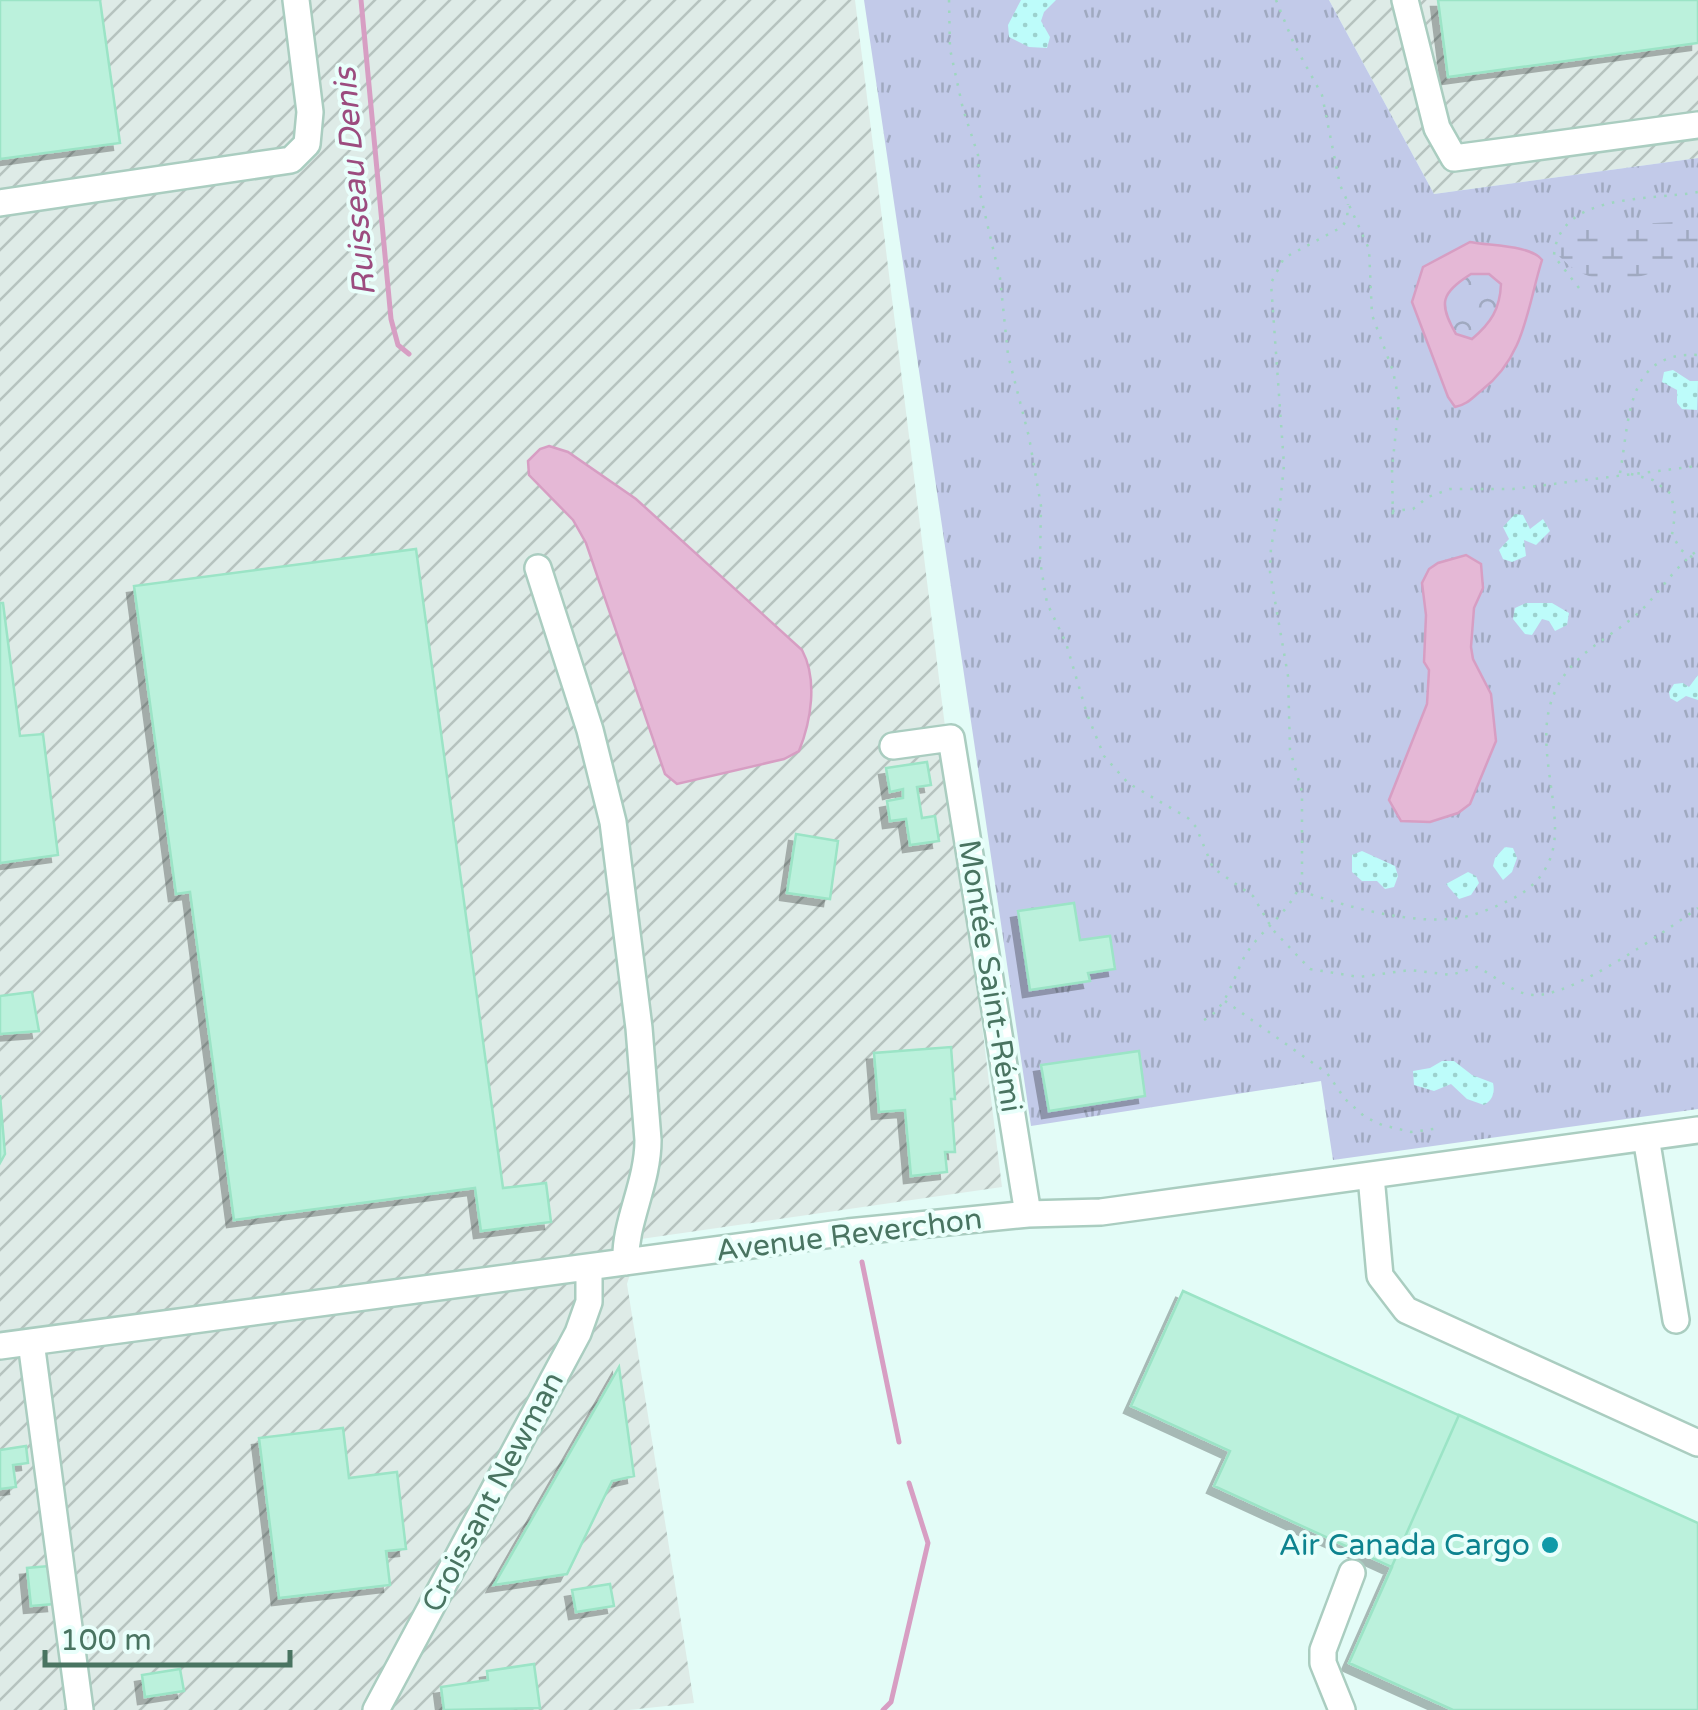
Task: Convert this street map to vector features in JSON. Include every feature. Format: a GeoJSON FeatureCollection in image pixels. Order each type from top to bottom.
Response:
{"type":"FeatureCollection","features":[{"type":"Feature","properties":{"kind":"street"},"geometry":{"type":"LineString","coordinates":[[0,203],[291,160],[307,144],[310,112],[296,0]]}},
{"type":"Feature","properties":{"kind":"street"},"geometry":{"type":"LineString","coordinates":[[1405,0],[1437,128],[1454,158],[1698,125]]}},
{"type":"Feature","properties":{"kind":"street"},"geometry":{"type":"LineString","coordinates":[[538,568],[590,730],[617,843],[648,1140],[648,1162],[627,1242],[626,1262]]}},
{"type":"Feature","properties":{"kind":"street","name":"Montée Saint-Rémi"},"geometry":{"type":"LineString","coordinates":[[893,746],[950,738],[1028,1214]]}},
{"type":"Feature","properties":{"kind":"street","name":"Avenue Reverchon"},"geometry":{"type":"LineString","coordinates":[[0,1346],[848,1232],[1028,1214],[1101,1212],[1698,1130]]}},
{"type":"Feature","properties":{"kind":"street"},"geometry":{"type":"LineString","coordinates":[[1646,1137],[1676,1320]]}},
{"type":"Feature","properties":{"kind":"street"},"geometry":{"type":"LineString","coordinates":[[1371,1176],[1380,1276],[1406,1310],[1698,1444]]}},
{"type":"Feature","properties":{"kind":"street","name":"Croissant Newman"},"geometry":{"type":"LineString","coordinates":[[376,1710],[578,1333],[589,1302],[589,1267]]}},
{"type":"Feature","properties":{"kind":"street"},"geometry":{"type":"LineString","coordinates":[[31,1342],[80,1710]]}},
{"type":"Feature","properties":{"kind":"street"},"geometry":{"type":"LineString","coordinates":[[1342,1710],[1323,1663],[1323,1650],[1352,1573]]}},
{"type":"Feature","properties":{"kind":"path"},"geometry":{"type":"LineString","coordinates":[[949,0],[950,49],[978,155],[978,180],[996,256],[1008,356],[1029,437],[1041,506],[1040,562],[1047,603],[1066,643],[1098,744],[1111,768],[1128,783],[1188,818],[1213,868],[1253,896],[1271,926],[1304,964],[1318,972],[1359,977],[1410,970],[1450,975],[1477,967],[1520,992],[1542,995],[1622,957],[1698,908]]}},
{"type":"Feature","properties":{"kind":"path"},"geometry":{"type":"LineString","coordinates":[[1276,0],[1322,95],[1330,120],[1337,173],[1369,248],[1372,315],[1397,389],[1400,416],[1392,469],[1393,521]]}},
{"type":"Feature","properties":{"kind":"path"},"geometry":{"type":"LineString","coordinates":[[1579,288],[1554,256],[1560,229],[1568,220],[1606,205],[1698,192]]}},
{"type":"Feature","properties":{"kind":"path"},"geometry":{"type":"LineString","coordinates":[[1204,1020],[1217,1012],[1250,948],[1299,890],[1303,860],[1302,792],[1290,750],[1288,676],[1270,572],[1270,548],[1284,465],[1271,283],[1284,258],[1342,226],[1348,204]]}},
{"type":"Feature","properties":{"kind":"path"},"geometry":{"type":"LineString","coordinates":[[1620,474],[1634,398],[1648,370],[1670,356],[1698,355]]}},
{"type":"Feature","properties":{"kind":"path"},"geometry":{"type":"LineString","coordinates":[[1392,511],[1413,509],[1428,497],[1450,489],[1513,488],[1698,466]]}},
{"type":"Feature","properties":{"kind":"path"},"geometry":{"type":"LineString","coordinates":[[1630,473],[1653,480],[1671,494],[1672,535],[1689,557],[1698,562]]}},
{"type":"Feature","properties":{"kind":"path"},"geometry":{"type":"LineString","coordinates":[[1299,890],[1350,908],[1453,919],[1493,907],[1534,885],[1548,866],[1555,833],[1546,740],[1552,697],[1575,661],[1634,616],[1698,550]]}},
{"type":"Feature","properties":{"kind":"path"},"geometry":{"type":"LineString","coordinates":[[1224,1000],[1327,1074],[1345,1099],[1365,1116],[1411,1132],[1441,1128]]}},
{"type":"Feature","properties":{"kind":"shaded area"},"geometry":{"type":"Polygon","coordinates":[[[0,0],[855,0],[1002,1187],[641,1239],[627,1284],[694,1703],[629,1710],[0,1710],[0,0]]]}},
{"type":"Feature","properties":{"kind":"shaded area"},"geometry":{"type":"Polygon","coordinates":[[[1329,0],[1698,0],[1698,158],[1434,194],[1329,0]]]}},
{"type":"Feature","properties":{"kind":"shaded area"},"geometry":{"type":"Polygon","coordinates":[[[1470,242],[1529,251],[1542,260],[1522,331],[1507,363],[1482,390],[1455,407],[1412,302],[1423,267],[1470,242]],[[1471,274],[1448,293],[1445,306],[1456,334],[1472,339],[1493,315],[1501,284],[1489,274],[1471,274]]]}},
{"type":"Feature","properties":{"kind":"shaded area"},"geometry":{"type":"Polygon","coordinates":[[[549,446],[568,452],[636,499],[802,650],[810,674],[811,700],[799,751],[784,759],[677,784],[665,774],[586,543],[573,520],[529,475],[528,461],[549,446]]]}},
{"type":"Feature","properties":{"kind":"shaded area"},"geometry":{"type":"Polygon","coordinates":[[[1466,555],[1481,564],[1483,588],[1474,608],[1471,647],[1491,694],[1496,741],[1470,804],[1458,813],[1430,822],[1401,821],[1389,800],[1427,704],[1429,670],[1424,662],[1426,615],[1422,583],[1429,569],[1438,563],[1466,555]]]}},
{"type":"Feature","properties":{"kind":"green space"},"geometry":{"type":"Polygon","coordinates":[[[864,0],[1329,0],[1434,194],[1698,158],[1698,1109],[1333,1160],[1321,1081],[1031,1126],[864,0]]]}},
{"type":"Feature","properties":{"kind":"green space"},"geometry":{"type":"Polygon","coordinates":[[[1698,221],[1698,253],[1645,275],[1609,280],[1591,277],[1558,255],[1561,241],[1591,226],[1698,221]]]}},
{"type":"Feature","properties":{"kind":"green space"},"geometry":{"type":"Polygon","coordinates":[[[1472,274],[1489,274],[1501,283],[1493,315],[1472,339],[1456,334],[1445,306],[1454,287],[1472,274]]]}},
{"type":"Feature","properties":{"kind":"sand"},"geometry":{"type":"Polygon","coordinates":[[[1021,0],[1056,0],[1041,21],[1050,37],[1047,48],[1029,47],[1009,37],[1008,25],[1021,0]]]}},
{"type":"Feature","properties":{"kind":"sand"},"geometry":{"type":"Polygon","coordinates":[[[1673,370],[1690,381],[1698,381],[1697,410],[1682,409],[1677,403],[1677,390],[1662,382],[1664,372],[1673,370]]]}},
{"type":"Feature","properties":{"kind":"sand"},"geometry":{"type":"Polygon","coordinates":[[[1515,514],[1523,515],[1530,529],[1543,519],[1550,531],[1536,545],[1524,540],[1526,556],[1512,562],[1503,559],[1499,550],[1509,539],[1503,527],[1515,514]]]}},
{"type":"Feature","properties":{"kind":"sand"},"geometry":{"type":"Polygon","coordinates":[[[1526,603],[1552,603],[1569,613],[1567,625],[1555,631],[1549,621],[1542,619],[1532,635],[1525,634],[1513,619],[1515,608],[1526,603]]]}},
{"type":"Feature","properties":{"kind":"sand"},"geometry":{"type":"Polygon","coordinates":[[[1698,675],[1698,700],[1686,696],[1677,702],[1670,698],[1674,684],[1689,687],[1698,675]]]}},
{"type":"Feature","properties":{"kind":"sand"},"geometry":{"type":"Polygon","coordinates":[[[1505,847],[1513,848],[1517,858],[1512,872],[1503,880],[1493,866],[1505,847]]]}},
{"type":"Feature","properties":{"kind":"sand"},"geometry":{"type":"Polygon","coordinates":[[[1362,851],[1395,866],[1398,876],[1394,887],[1385,889],[1377,881],[1362,881],[1352,872],[1352,855],[1362,851]]]}},
{"type":"Feature","properties":{"kind":"sand"},"geometry":{"type":"Polygon","coordinates":[[[1468,872],[1479,883],[1471,895],[1459,899],[1446,884],[1468,872]]]}},
{"type":"Feature","properties":{"kind":"sand"},"geometry":{"type":"Polygon","coordinates":[[[1454,1061],[1472,1075],[1493,1083],[1489,1101],[1484,1105],[1467,1099],[1451,1084],[1434,1091],[1414,1085],[1413,1071],[1454,1061]]]}},
{"type":"Feature","properties":{"kind":"building"},"geometry":{"type":"Polygon","coordinates":[[[0,0],[100,0],[120,143],[0,159],[0,0]]]}},
{"type":"Feature","properties":{"kind":"building"},"geometry":{"type":"Polygon","coordinates":[[[1438,0],[1698,0],[1698,43],[1448,77],[1438,0]]]}},
{"type":"Feature","properties":{"kind":"building"},"geometry":{"type":"Polygon","coordinates":[[[416,549],[503,1188],[546,1183],[551,1222],[481,1231],[475,1188],[234,1220],[190,892],[176,894],[134,586],[416,549]]]}},
{"type":"Feature","properties":{"kind":"building"},"geometry":{"type":"Polygon","coordinates":[[[0,603],[20,736],[43,734],[58,855],[0,863],[0,603]]]}},
{"type":"Feature","properties":{"kind":"building"},"geometry":{"type":"Polygon","coordinates":[[[927,762],[931,785],[917,787],[922,818],[935,816],[939,841],[910,845],[906,819],[890,821],[887,801],[903,798],[903,789],[890,792],[886,768],[927,762]]]}},
{"type":"Feature","properties":{"kind":"building"},"geometry":{"type":"Polygon","coordinates":[[[796,834],[838,841],[830,899],[787,893],[796,834]]]}},
{"type":"Feature","properties":{"kind":"building"},"geometry":{"type":"Polygon","coordinates":[[[1074,903],[1080,940],[1110,936],[1115,969],[1088,973],[1090,981],[1030,990],[1018,911],[1074,903]]]}},
{"type":"Feature","properties":{"kind":"building"},"geometry":{"type":"Polygon","coordinates":[[[32,992],[39,1031],[0,1034],[0,996],[32,992]]]}},
{"type":"Feature","properties":{"kind":"building"},"geometry":{"type":"Polygon","coordinates":[[[951,1047],[955,1152],[945,1152],[947,1172],[911,1176],[905,1110],[879,1112],[874,1053],[951,1047]]]}},
{"type":"Feature","properties":{"kind":"building"},"geometry":{"type":"Polygon","coordinates":[[[1139,1051],[1145,1096],[1049,1111],[1041,1065],[1139,1051]]]}},
{"type":"Feature","properties":{"kind":"building"},"geometry":{"type":"Polygon","coordinates":[[[0,1095],[5,1154],[0,1163],[0,1095]]]}},
{"type":"Feature","properties":{"kind":"building","name":"Air Canada Cargo"},"geometry":{"type":"Polygon","coordinates":[[[1183,1291],[1698,1523],[1698,1710],[1453,1710],[1349,1663],[1392,1567],[1214,1486],[1230,1451],[1131,1406],[1183,1291]]]}},
{"type":"Feature","properties":{"kind":"building"},"geometry":{"type":"Polygon","coordinates":[[[619,1367],[634,1476],[612,1481],[567,1574],[494,1585],[619,1367]]]}},
{"type":"Feature","properties":{"kind":"building","name":"Air Canada Cargo"},"geometry":{"type":"Polygon","coordinates":[[[1459,1415],[1698,1523],[1698,1710],[1453,1710],[1349,1663],[1459,1415]]]}},
{"type":"Feature","properties":{"kind":"building"},"geometry":{"type":"Polygon","coordinates":[[[343,1428],[349,1478],[397,1472],[406,1549],[386,1551],[390,1585],[279,1598],[259,1438],[343,1428]]]}},
{"type":"Feature","properties":{"kind":"building"},"geometry":{"type":"Polygon","coordinates":[[[26,1446],[28,1463],[13,1465],[16,1487],[0,1489],[0,1450],[26,1446]]]}},
{"type":"Feature","properties":{"kind":"building"},"geometry":{"type":"Polygon","coordinates":[[[49,1566],[54,1604],[31,1606],[27,1568],[49,1566]]]}},
{"type":"Feature","properties":{"kind":"building"},"geometry":{"type":"Polygon","coordinates":[[[610,1584],[614,1606],[576,1612],[572,1590],[610,1584]]]}},
{"type":"Feature","properties":{"kind":"building"},"geometry":{"type":"Polygon","coordinates":[[[534,1664],[540,1708],[444,1710],[441,1687],[488,1680],[487,1671],[534,1664]]]}},
{"type":"Feature","properties":{"kind":"building"},"geometry":{"type":"Polygon","coordinates":[[[180,1669],[184,1691],[145,1697],[142,1675],[180,1669]]]}},
{"type":"Feature","properties":{"kind":"waterway","name":"Ruisseau Denis"},"geometry":{"type":"LineString","coordinates":[[361,0],[391,319],[398,345],[409,354]]}},
{"type":"Feature","properties":{"kind":"waterway","name":"Ruisseau Denis"},"geometry":{"type":"LineString","coordinates":[[862,1262],[899,1442]]}},
{"type":"Feature","properties":{"kind":"waterway","name":"Ruisseau Denis"},"geometry":{"type":"LineString","coordinates":[[883,1710],[891,1702],[928,1543],[909,1483]]}},
{"type":"Feature","properties":{"kind":"place","name":"Air Canada Cargo"},"geometry":{"type":"Point","coordinates":[1550,1545]}}]}
